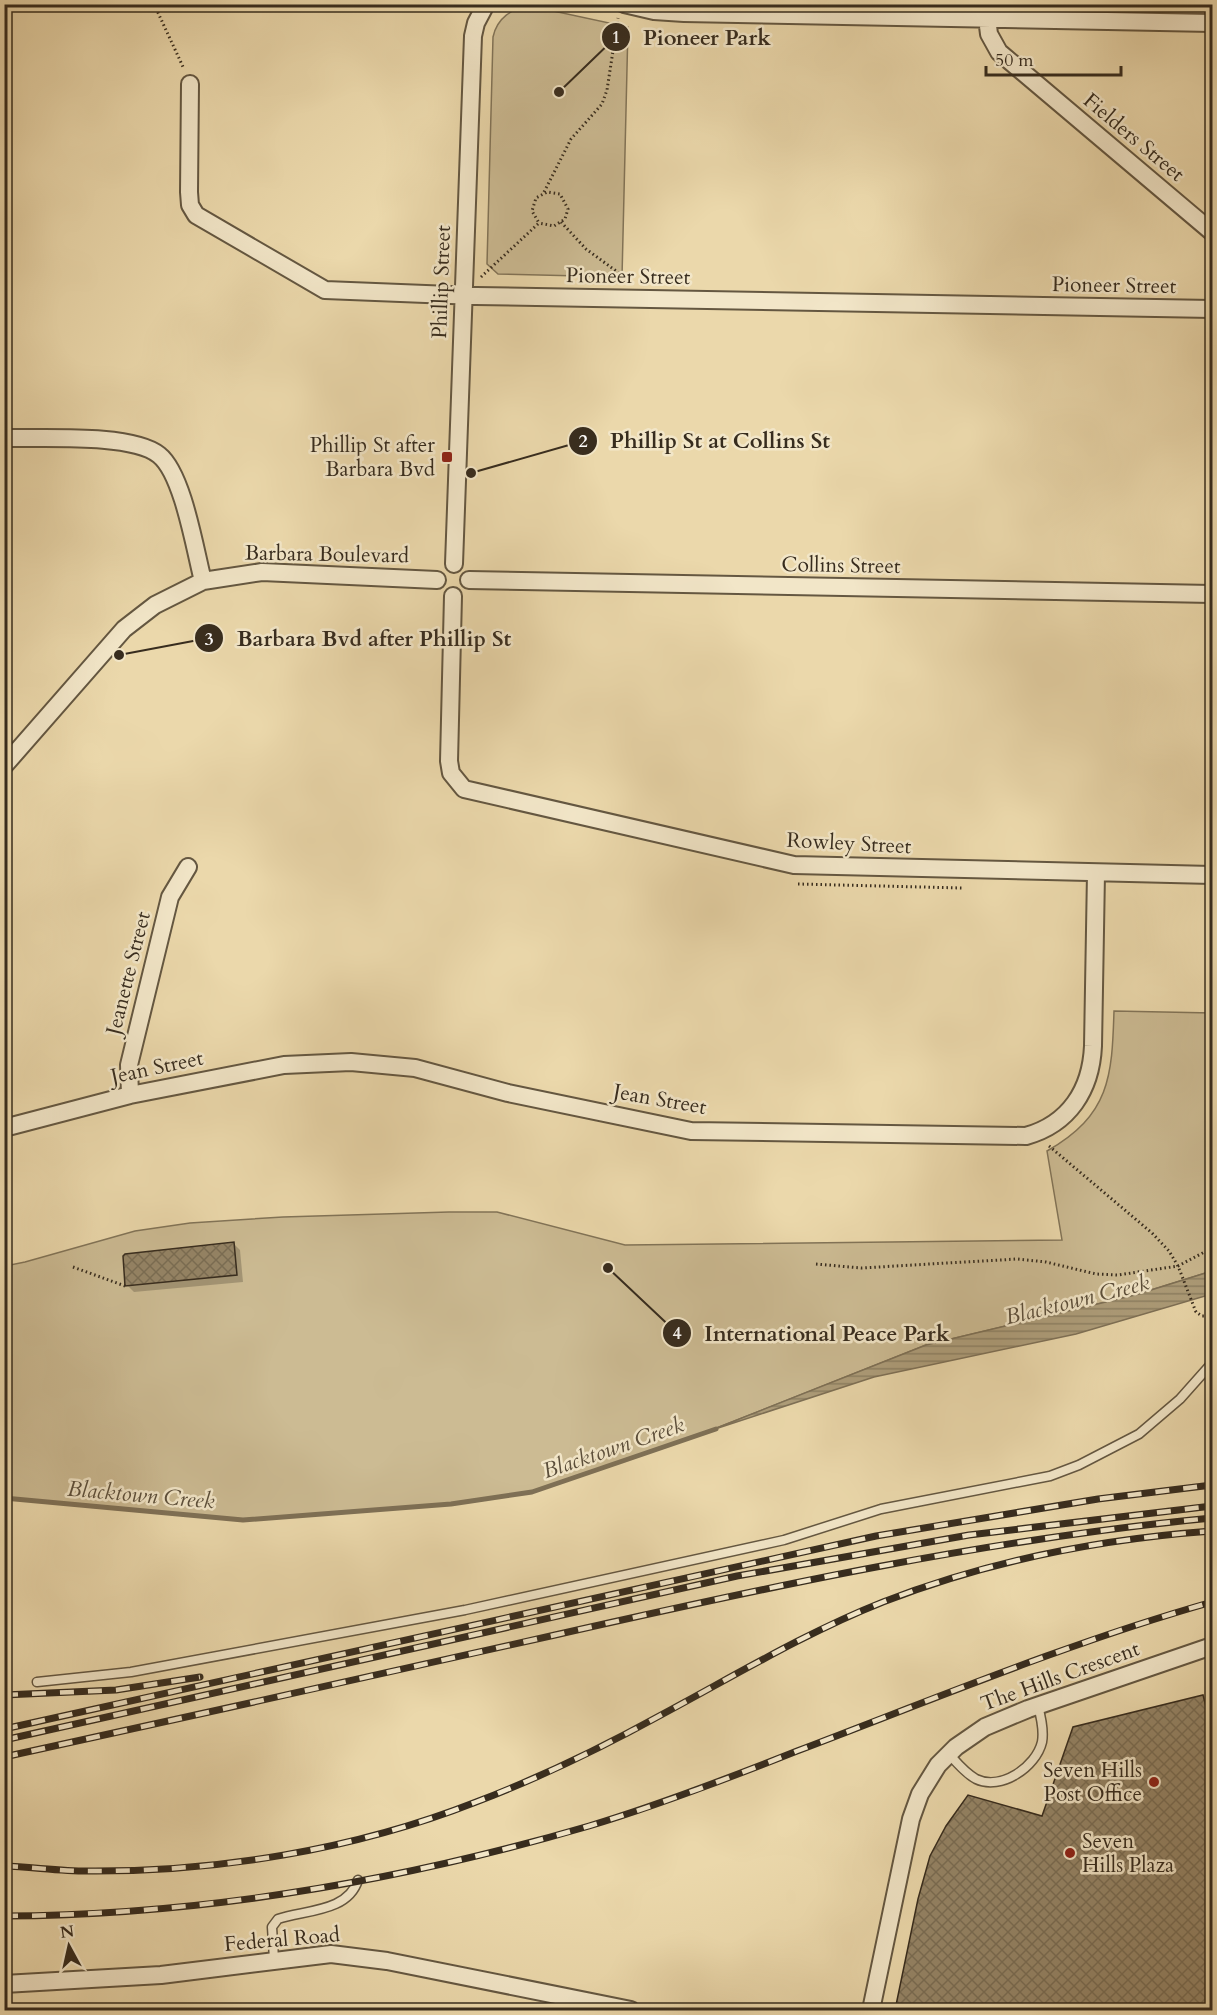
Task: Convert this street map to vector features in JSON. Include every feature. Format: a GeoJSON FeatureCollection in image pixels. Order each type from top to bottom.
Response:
{"type":"FeatureCollection","features":[{"type":"Feature","properties":{"kind":"street","name":"Phillip Street"},"geometry":{"type":"LineString","coordinates":[[454,564],[473,36],[486,4]]}},
{"type":"Feature","properties":{"kind":"street"},"geometry":{"type":"LineString","coordinates":[[621,10],[684,14],[987,18],[1181,13],[1212,23]]}},
{"type":"Feature","properties":{"kind":"street","name":"Fielders Street"},"geometry":{"type":"LineString","coordinates":[[987,18],[993,44],[1006,59],[1212,232]]}},
{"type":"Feature","properties":{"kind":"street","name":"Pioneer Street"},"geometry":{"type":"LineString","coordinates":[[190,84],[190,205],[204,222],[325,290],[463,295],[1212,309]]}},
{"type":"Feature","properties":{"kind":"street"},"geometry":{"type":"LineString","coordinates":[[4,438],[133,443],[161,456],[177,483],[203,580]]}},
{"type":"Feature","properties":{"kind":"street"},"geometry":{"type":"LineString","coordinates":[[454,564],[467,572],[469,580],[466,590],[453,596],[442,591],[437,580],[442,568],[454,564]]}},
{"type":"Feature","properties":{"kind":"street","name":"Barbara Boulevard"},"geometry":{"type":"LineString","coordinates":[[4,766],[124,629],[162,601],[203,580],[262,572],[400,576],[437,580]]}},
{"type":"Feature","properties":{"kind":"street","name":"Collins Street"},"geometry":{"type":"LineString","coordinates":[[469,580],[1212,594]]}},
{"type":"Feature","properties":{"kind":"street","name":"Rowley Street"},"geometry":{"type":"LineString","coordinates":[[453,596],[449,761],[451,773],[464,789],[481,795],[794,865],[1212,875]]}},
{"type":"Feature","properties":{"kind":"street","name":"Jeanette Street"},"geometry":{"type":"LineString","coordinates":[[130,1095],[129,1065],[170,897],[188,867]]}},
{"type":"Feature","properties":{"kind":"street","name":"Jean Street"},"geometry":{"type":"LineString","coordinates":[[4,1128],[130,1095],[284,1065],[351,1062],[415,1068],[508,1093],[691,1131],[1015,1137],[1039,1132],[1061,1118],[1074,1105],[1082,1095],[1090,1074],[1093,1046],[1096,873]]}},
{"type":"Feature","properties":{"kind":"street","name":"The Hills Crescent"},"geometry":{"type":"LineString","coordinates":[[871,2010],[911,1819],[920,1794],[949,1754],[985,1727],[1038,1706],[1212,1646]]}},
{"type":"Feature","properties":{"kind":"street","name":"Federal Road"},"geometry":{"type":"LineString","coordinates":[[4,1984],[161,1975],[274,1959],[349,1955],[631,2010]]}},
{"type":"Feature","properties":{"kind":"lane"},"geometry":{"type":"LineString","coordinates":[[37,1682],[141,1670],[465,1610],[784,1540],[872,1511],[1028,1481],[1079,1466],[1139,1434],[1180,1399],[1212,1363]]}},
{"type":"Feature","properties":{"kind":"lane"},"geometry":{"type":"LineString","coordinates":[[949,1754],[977,1779],[993,1782],[1013,1776],[1027,1767],[1042,1742],[1038,1706]]}},
{"type":"Feature","properties":{"kind":"lane"},"geometry":{"type":"LineString","coordinates":[[274,1959],[272,1927],[278,1918],[340,1902],[351,1894],[358,1880]]}},
{"type":"Feature","properties":{"kind":"path"},"geometry":{"type":"LineString","coordinates":[[154,4],[190,84]]}},
{"type":"Feature","properties":{"kind":"path"},"geometry":{"type":"LineString","coordinates":[[544,193],[571,138],[602,104],[607,90],[621,10]]}},
{"type":"Feature","properties":{"kind":"path"},"geometry":{"type":"LineString","coordinates":[[555,192],[564,198],[568,209],[561,222],[550,227],[539,223],[533,216],[532,206],[536,198],[544,193],[555,192]]}},
{"type":"Feature","properties":{"kind":"path"},"geometry":{"type":"LineString","coordinates":[[561,222],[586,249],[627,279]]}},
{"type":"Feature","properties":{"kind":"path"},"geometry":{"type":"LineString","coordinates":[[463,295],[539,223]]}},
{"type":"Feature","properties":{"kind":"path"},"geometry":{"type":"LineString","coordinates":[[1039,1132],[1049,1148],[1152,1233],[1178,1266],[1193,1306],[1202,1316],[1212,1316]]}},
{"type":"Feature","properties":{"kind":"path"},"geometry":{"type":"LineString","coordinates":[[816,1264],[861,1268],[1017,1259],[1046,1262],[1096,1274],[1118,1275],[1178,1266],[1212,1248]]}},
{"type":"Feature","properties":{"kind":"path"},"geometry":{"type":"LineString","coordinates":[[73,1267],[125,1286]]}},
{"type":"Feature","properties":{"kind":"shaded area"},"geometry":{"type":"Polygon","coordinates":[[[530,6],[628,27],[622,277],[498,274],[487,264],[493,37],[498,24],[506,15],[530,6]]]}},
{"type":"Feature","properties":{"kind":"shaded area"},"geometry":{"type":"Polygon","coordinates":[[[1114,1011],[1212,1013],[1212,1271],[1135,1295],[926,1345],[709,1431],[532,1492],[451,1504],[243,1520],[5,1498],[5,1266],[135,1231],[190,1223],[283,1217],[449,1212],[497,1212],[625,1245],[1062,1240],[1047,1151],[1084,1123],[1103,1092],[1112,1056],[1114,1011]]]}},
{"type":"Feature","properties":{"kind":"shaded area"},"geometry":{"type":"Polygon","coordinates":[[[1212,1271],[1212,1294],[1076,1334],[874,1377],[709,1431],[926,1345],[1135,1295],[1212,1271]]]}},
{"type":"Feature","properties":{"kind":"building"},"geometry":{"type":"Polygon","coordinates":[[[234,1242],[237,1275],[125,1286],[123,1256],[125,1254],[234,1242]]]}},
{"type":"Feature","properties":{"kind":"building","name":"Seven Hills Plaza"},"geometry":{"type":"Polygon","coordinates":[[[1203,1695],[1212,1730],[1212,2010],[895,2010],[918,1899],[930,1856],[946,1826],[968,1795],[1042,1816],[1073,1727],[1203,1695]]]}},
{"type":"Feature","properties":{"kind":"waterway","name":"Blacktown Creek"},"geometry":{"type":"LineString","coordinates":[[4,1498],[243,1520],[451,1504],[532,1492],[716,1429]]}},
{"type":"Feature","properties":{"kind":"railway"},"geometry":{"type":"LineString","coordinates":[[4,1729],[876,1536],[1098,1499],[1212,1485]]}},
{"type":"Feature","properties":{"kind":"railway"},"geometry":{"type":"LineString","coordinates":[[4,1740],[737,1576],[969,1535],[1212,1506]]}},
{"type":"Feature","properties":{"kind":"railway"},"geometry":{"type":"LineString","coordinates":[[4,1757],[800,1582],[1046,1538],[1212,1518]]}},
{"type":"Feature","properties":{"kind":"railway"},"geometry":{"type":"LineString","coordinates":[[4,1866],[87,1871],[185,1867],[284,1855],[382,1833],[430,1819],[546,1773],[616,1739],[770,1655],[883,1602],[963,1575],[1045,1554],[1128,1540],[1212,1531]]}},
{"type":"Feature","properties":{"kind":"railway"},"geometry":{"type":"LineString","coordinates":[[4,1916],[78,1914],[226,1902],[373,1878],[518,1846],[668,1800],[1055,1653],[1212,1602]]}},
{"type":"Feature","properties":{"kind":"railway"},"geometry":{"type":"LineString","coordinates":[[4,1695],[116,1690],[200,1677]]}},
{"type":"Feature","properties":{"kind":"place","name":"Pioneer Park"},"geometry":{"type":"Point","coordinates":[559,92]}},
{"type":"Feature","properties":{"kind":"place","name":"Phillip St after Barbara Bvd"},"geometry":{"type":"Point","coordinates":[447,457]}},
{"type":"Feature","properties":{"kind":"place","name":"Phillip St at Collins St"},"geometry":{"type":"Point","coordinates":[471,473]}},
{"type":"Feature","properties":{"kind":"place","name":"Barbara Bvd after Phillip St"},"geometry":{"type":"Point","coordinates":[119,655]}},
{"type":"Feature","properties":{"kind":"place","name":"International Peace Park"},"geometry":{"type":"Point","coordinates":[608,1268]}},
{"type":"Feature","properties":{"kind":"place","name":"Seven Hills Post Office"},"geometry":{"type":"Point","coordinates":[1154,1782]}},
{"type":"Feature","properties":{"kind":"place","name":"Seven Hills Plaza"},"geometry":{"type":"Point","coordinates":[1070,1853]}}]}
